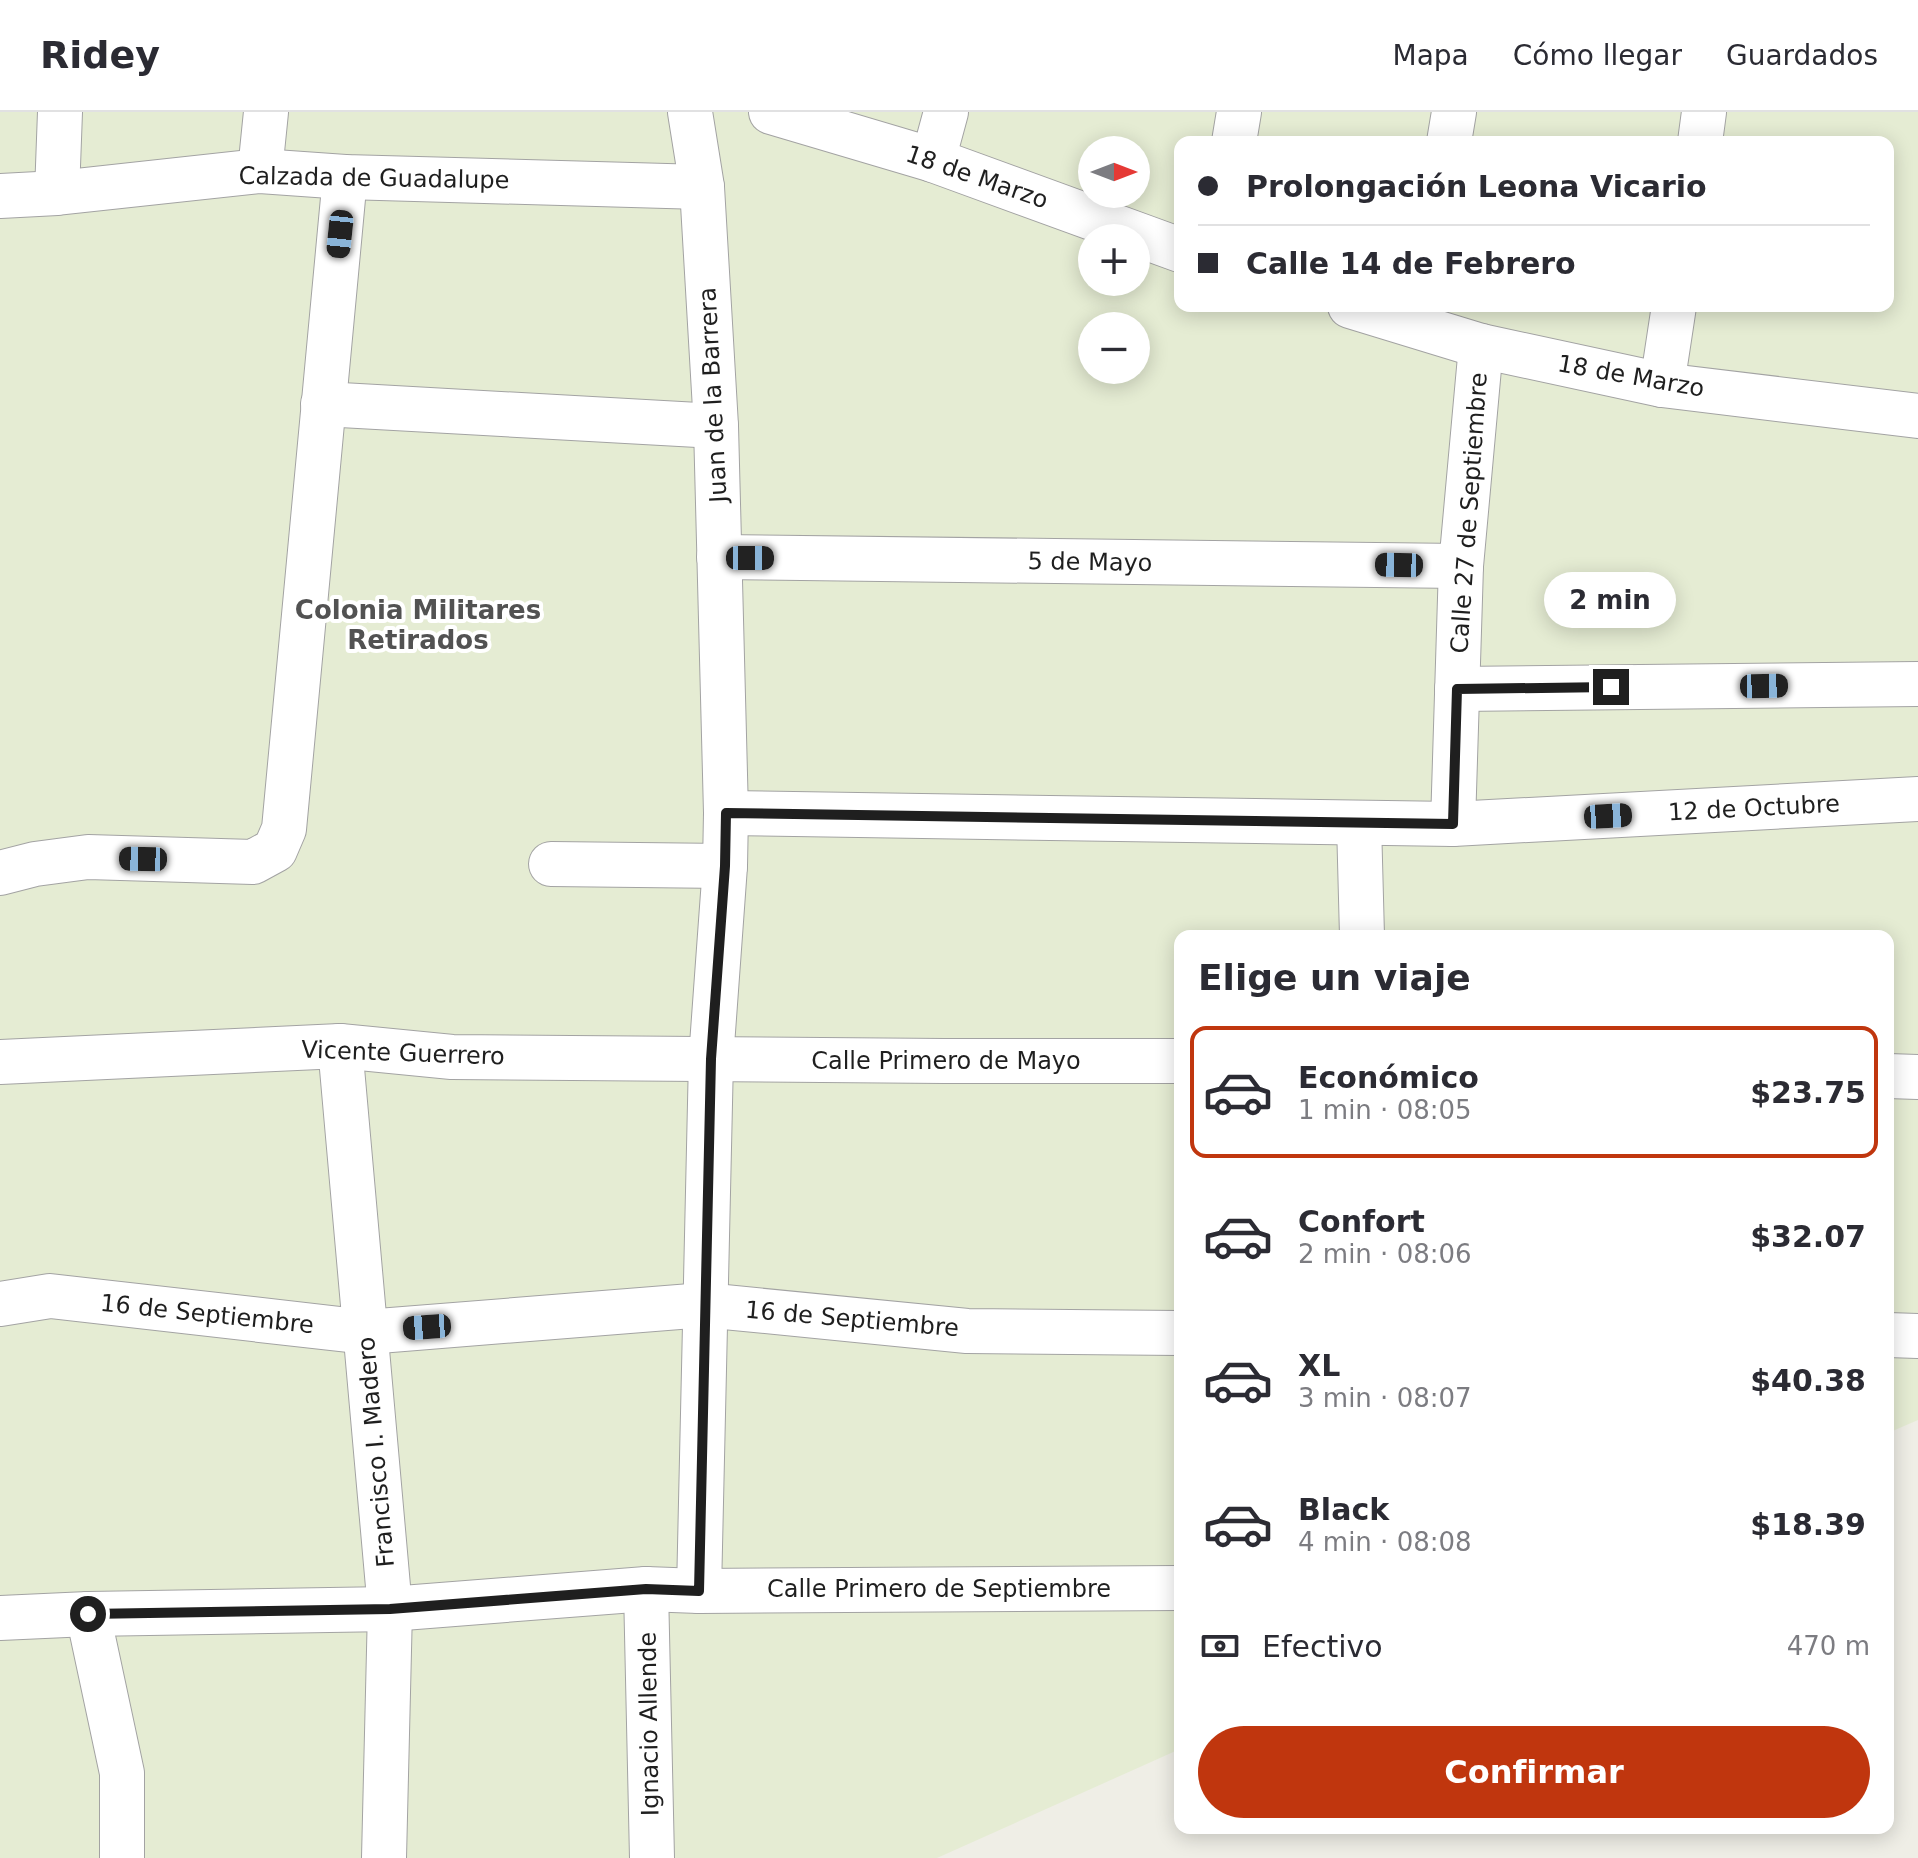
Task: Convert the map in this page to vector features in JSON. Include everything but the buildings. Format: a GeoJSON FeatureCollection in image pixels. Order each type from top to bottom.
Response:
{"type":"FeatureCollection","features":[{"type":"Feature","properties":{"kind":"street"},"geometry":{"type":"LineString","coordinates":[[57,193],[60,112]]}},
{"type":"Feature","properties":{"kind":"street"},"geometry":{"type":"LineString","coordinates":[[260,171],[266,112]]}},
{"type":"Feature","properties":{"kind":"street","name":"Juan de la Barrera"},"geometry":{"type":"LineString","coordinates":[[690,112],[702,187],[716,426],[726,813],[711,1059],[699,1591]]}},
{"type":"Feature","properties":{"kind":"street","name":"18 de Marzo"},"geometry":{"type":"LineString","coordinates":[[771,112],[933,160],[1174,248]]}},
{"type":"Feature","properties":{"kind":"street"},"geometry":{"type":"LineString","coordinates":[[933,160],[946,112]]}},
{"type":"Feature","properties":{"kind":"street"},"geometry":{"type":"LineString","coordinates":[[1235,136],[1239,112]]}},
{"type":"Feature","properties":{"kind":"street"},"geometry":{"type":"LineString","coordinates":[[1450,136],[1454,112]]}},
{"type":"Feature","properties":{"kind":"street"},"geometry":{"type":"LineString","coordinates":[[1701,136],[1704,112]]}},
{"type":"Feature","properties":{"kind":"street","name":"Calzada de Guadalupe"},"geometry":{"type":"LineString","coordinates":[[0,196],[57,193],[260,171],[345,177],[702,187]]}},
{"type":"Feature","properties":{"kind":"street"},"geometry":{"type":"LineString","coordinates":[[0,873],[35,864],[88,857],[253,862],[275,850],[284,829],[345,177]]}},
{"type":"Feature","properties":{"kind":"street","name":"18 de Marzo"},"geometry":{"type":"LineString","coordinates":[[1389,312],[1422,317],[1481,346],[1662,385],[1918,416]]}},
{"type":"Feature","properties":{"kind":"street"},"geometry":{"type":"LineString","coordinates":[[1662,385],[1673,312]]}},
{"type":"Feature","properties":{"kind":"street","name":"Calle 27 de Septiembre"},"geometry":{"type":"LineString","coordinates":[[1453,824],[1461,566],[1481,346]]}},
{"type":"Feature","properties":{"kind":"street"},"geometry":{"type":"LineString","coordinates":[[323,404],[716,426]]}},
{"type":"Feature","properties":{"kind":"street","name":"5 de Mayo"},"geometry":{"type":"LineString","coordinates":[[719,557],[1461,566]]}},
{"type":"Feature","properties":{"kind":"street"},"geometry":{"type":"LineString","coordinates":[[1457,689],[1918,684]]}},
{"type":"Feature","properties":{"kind":"street","name":"12 de Octubre"},"geometry":{"type":"LineString","coordinates":[[726,813],[1453,824],[1918,799]]}},
{"type":"Feature","properties":{"kind":"street"},"geometry":{"type":"LineString","coordinates":[[1359,823],[1362,930]]}},
{"type":"Feature","properties":{"kind":"street"},"geometry":{"type":"LineString","coordinates":[[551,864],[725,866]]}},
{"type":"Feature","properties":{"kind":"street","name":"Vicente Guerrero"},"geometry":{"type":"LineString","coordinates":[[0,1062],[340,1046],[452,1057],[711,1059]]}},
{"type":"Feature","properties":{"kind":"street","name":"Francisco I. Madero"},"geometry":{"type":"LineString","coordinates":[[340,1046],[390,1609],[384,1858]]}},
{"type":"Feature","properties":{"kind":"street","name":"Calle Primero de Mayo"},"geometry":{"type":"LineString","coordinates":[[711,1059],[1174,1061]]}},
{"type":"Feature","properties":{"kind":"street"},"geometry":{"type":"LineString","coordinates":[[1894,1076],[1918,1077]]}},
{"type":"Feature","properties":{"kind":"street","name":"16 de Septiembre"},"geometry":{"type":"LineString","coordinates":[[0,1304],[50,1296],[366,1332],[704,1305],[967,1331],[1174,1333]]}},
{"type":"Feature","properties":{"kind":"street"},"geometry":{"type":"LineString","coordinates":[[1894,1335],[1918,1336]]}},
{"type":"Feature","properties":{"kind":"street","name":"Calle Primero de Septiembre"},"geometry":{"type":"LineString","coordinates":[[0,1618],[390,1609],[646,1589],[1174,1588]]}},
{"type":"Feature","properties":{"kind":"street","name":"Ignacio Allende"},"geometry":{"type":"LineString","coordinates":[[646,1589],[652,1858]]}},
{"type":"Feature","properties":{"kind":"street"},"geometry":{"type":"LineString","coordinates":[[88,1614],[122,1773],[122,1858]]}},
{"type":"Feature","properties":{"kind":"green space"},"geometry":{"type":"Polygon","coordinates":[[[0,112],[1918,112],[1918,1420],[1894,1430],[1894,930],[1174,930],[1174,1752],[937,1858],[0,1858],[0,112]]]}},
{"type":"Feature","properties":{"kind":"district","name":"Colonia Militares Retirados"},"geometry":{"type":"Point","coordinates":[418,625]}},
{"type":"Feature","properties":{"kind":"route"},"geometry":{"type":"LineString","coordinates":[[88,1614],[390,1609],[646,1589],[699,1591],[711,1059],[726,813],[1453,824],[1457,689],[1611,687]]}}]}
